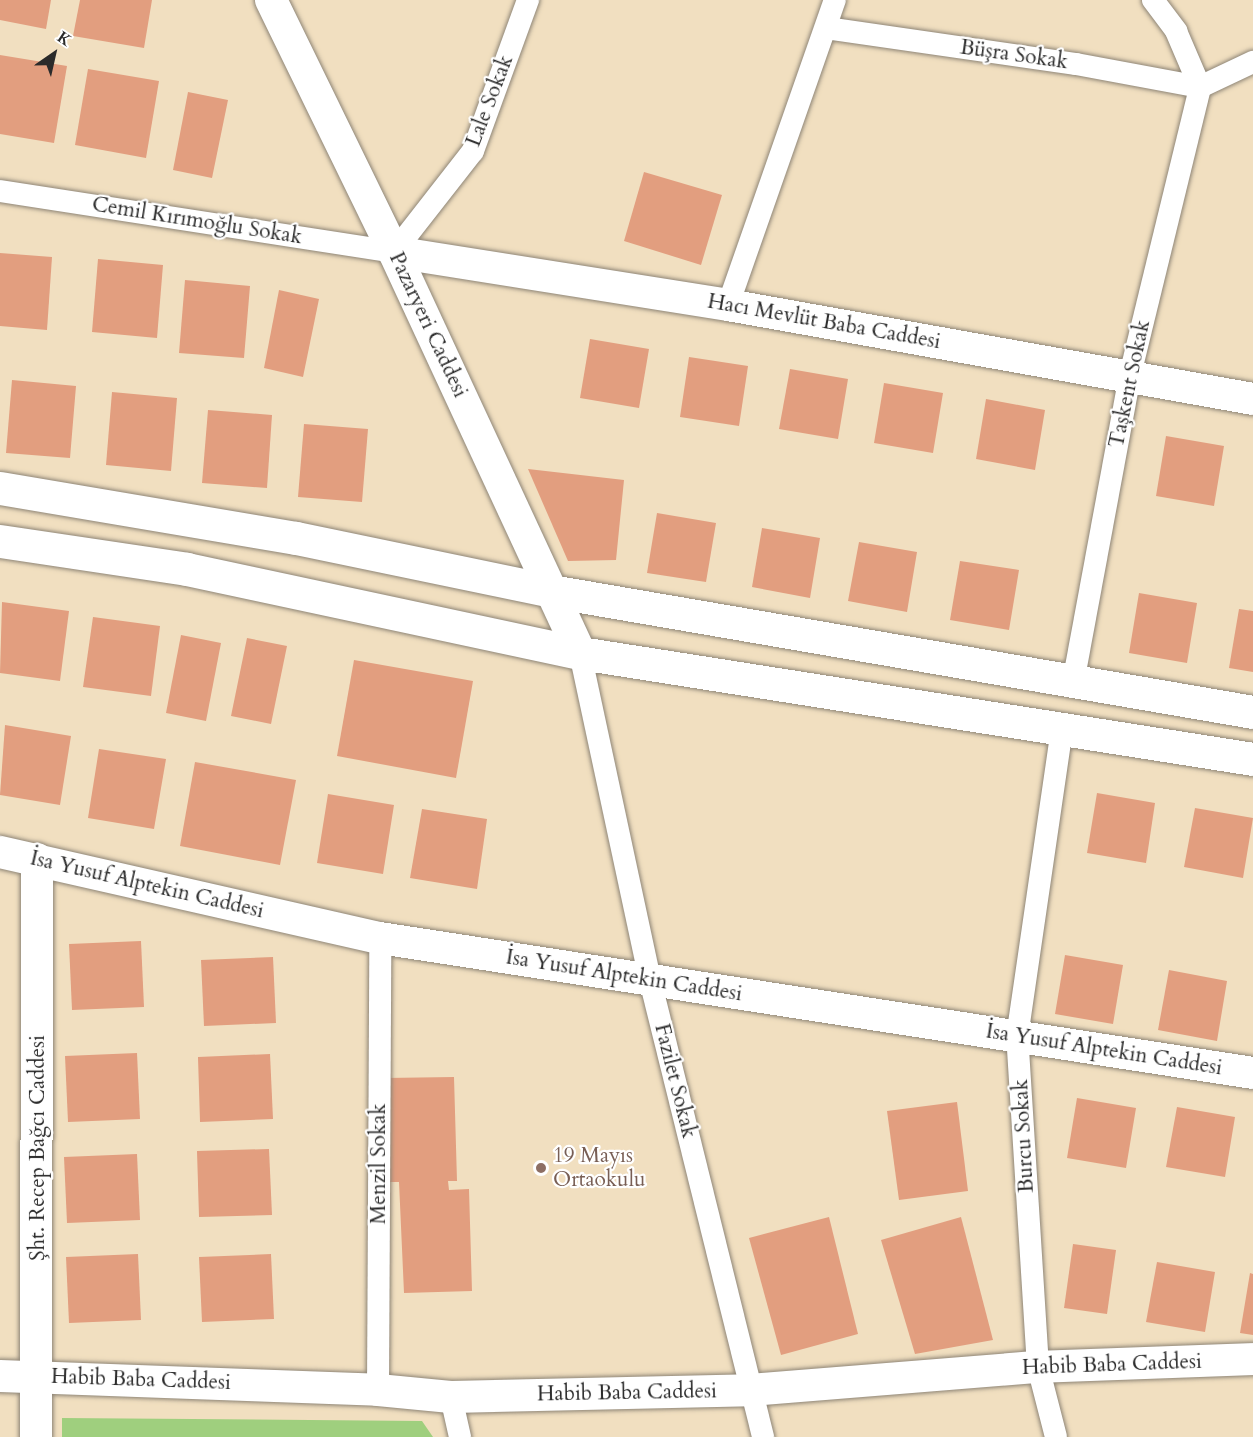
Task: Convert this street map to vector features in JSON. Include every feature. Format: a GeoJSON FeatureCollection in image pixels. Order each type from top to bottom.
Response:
{"type":"FeatureCollection","features":[{"type":"Feature","properties":{"kind":"main road"},"geometry":{"type":"LineString","coordinates":[[0,488],[296,538],[551,591],[1073,683],[1253,712]]}},
{"type":"Feature","properties":{"kind":"main road"},"geometry":{"type":"LineString","coordinates":[[0,541],[187,569],[580,653],[1062,727],[1253,759]]}},
{"type":"Feature","properties":{"kind":"street","name":"Pazaryeri Caddesi"},"geometry":{"type":"LineString","coordinates":[[272,0],[394,252],[580,653]]}},
{"type":"Feature","properties":{"kind":"street","name":"Lale Sokak"},"geometry":{"type":"LineString","coordinates":[[394,252],[473,151],[528,0]]}},
{"type":"Feature","properties":{"kind":"street"},"geometry":{"type":"LineString","coordinates":[[728,305],[835,0]]}},
{"type":"Feature","properties":{"kind":"street"},"geometry":{"type":"LineString","coordinates":[[1153,0],[1176,31],[1200,87],[1253,62]]}},
{"type":"Feature","properties":{"kind":"street","name":"Büşra Sokak"},"geometry":{"type":"LineString","coordinates":[[826,28],[1076,64],[1200,87]]}},
{"type":"Feature","properties":{"kind":"street","name":"Taşkent Sokak"},"geometry":{"type":"LineString","coordinates":[[1073,683],[1130,375],[1200,87]]}},
{"type":"Feature","properties":{"kind":"street","name":"Cemil Kırımoğlu Sokak"},"geometry":{"type":"LineString","coordinates":[[0,191],[394,252]]}},
{"type":"Feature","properties":{"kind":"street","name":"Hacı Mevlüt Baba Caddesi"},"geometry":{"type":"LineString","coordinates":[[394,252],[728,305],[1130,375],[1253,399]]}},
{"type":"Feature","properties":{"kind":"street","name":"Fazilet Sokak"},"geometry":{"type":"LineString","coordinates":[[580,653],[650,980],[763,1437]]}},
{"type":"Feature","properties":{"kind":"street","name":"Burcu Sokak"},"geometry":{"type":"LineString","coordinates":[[1056,1437],[1038,1367],[1017,1037],[1062,727]]}},
{"type":"Feature","properties":{"kind":"street","name":"İsa Yusuf Alptekin Caddesi"},"geometry":{"type":"LineString","coordinates":[[0,852],[380,938],[1253,1072]]}},
{"type":"Feature","properties":{"kind":"street","name":"Şht. Recep Bağcı Caddesi"},"geometry":{"type":"LineString","coordinates":[[36,1437],[37,859]]}},
{"type":"Feature","properties":{"kind":"street","name":"Menzil Sokak"},"geometry":{"type":"LineString","coordinates":[[378,1390],[380,938]]}},
{"type":"Feature","properties":{"kind":"street","name":"Habib Baba Caddesi"},"geometry":{"type":"LineString","coordinates":[[0,1376],[378,1390],[451,1397],[750,1390],[1038,1367],[1253,1359]]}},
{"type":"Feature","properties":{"kind":"street"},"geometry":{"type":"LineString","coordinates":[[451,1397],[460,1437]]}},
{"type":"Feature","properties":{"kind":"green space"},"geometry":{"type":"Polygon","coordinates":[[[62,1418],[422,1421],[433,1437],[62,1437],[62,1418]]]}},
{"type":"Feature","properties":{"kind":"building"},"geometry":{"type":"Polygon","coordinates":[[[0,0],[51,0],[46,29],[0,20],[0,0]]]}},
{"type":"Feature","properties":{"kind":"building"},"geometry":{"type":"Polygon","coordinates":[[[80,0],[152,0],[144,48],[73,36],[80,0]]]}},
{"type":"Feature","properties":{"kind":"building"},"geometry":{"type":"Polygon","coordinates":[[[0,55],[67,66],[54,143],[0,134],[0,55]]]}},
{"type":"Feature","properties":{"kind":"building"},"geometry":{"type":"Polygon","coordinates":[[[88,69],[159,81],[146,158],[75,145],[88,69]]]}},
{"type":"Feature","properties":{"kind":"building"},"geometry":{"type":"Polygon","coordinates":[[[188,92],[228,100],[212,178],[173,170],[188,92]]]}},
{"type":"Feature","properties":{"kind":"building"},"geometry":{"type":"Polygon","coordinates":[[[644,172],[722,195],[701,265],[624,241],[644,172]]]}},
{"type":"Feature","properties":{"kind":"building"},"geometry":{"type":"Polygon","coordinates":[[[0,253],[52,257],[47,330],[0,326],[0,253]]]}},
{"type":"Feature","properties":{"kind":"building"},"geometry":{"type":"Polygon","coordinates":[[[98,259],[163,265],[157,338],[92,332],[98,259]]]}},
{"type":"Feature","properties":{"kind":"building"},"geometry":{"type":"Polygon","coordinates":[[[185,280],[250,286],[244,358],[179,353],[185,280]]]}},
{"type":"Feature","properties":{"kind":"building"},"geometry":{"type":"Polygon","coordinates":[[[279,290],[319,299],[303,377],[264,368],[279,290]]]}},
{"type":"Feature","properties":{"kind":"building"},"geometry":{"type":"Polygon","coordinates":[[[590,339],[649,349],[639,408],[580,398],[590,339]]]}},
{"type":"Feature","properties":{"kind":"building"},"geometry":{"type":"Polygon","coordinates":[[[689,357],[748,366],[739,426],[680,417],[689,357]]]}},
{"type":"Feature","properties":{"kind":"building"},"geometry":{"type":"Polygon","coordinates":[[[790,369],[848,379],[838,439],[779,429],[790,369]]]}},
{"type":"Feature","properties":{"kind":"building"},"geometry":{"type":"Polygon","coordinates":[[[12,380],[76,386],[70,458],[6,453],[12,380]]]}},
{"type":"Feature","properties":{"kind":"building"},"geometry":{"type":"Polygon","coordinates":[[[884,383],[943,393],[933,453],[874,443],[884,383]]]}},
{"type":"Feature","properties":{"kind":"building"},"geometry":{"type":"Polygon","coordinates":[[[112,392],[177,398],[171,471],[106,465],[112,392]]]}},
{"type":"Feature","properties":{"kind":"building"},"geometry":{"type":"Polygon","coordinates":[[[986,399],[1045,410],[1035,470],[976,459],[986,399]]]}},
{"type":"Feature","properties":{"kind":"building"},"geometry":{"type":"Polygon","coordinates":[[[208,410],[272,415],[267,488],[202,483],[208,410]]]}},
{"type":"Feature","properties":{"kind":"building"},"geometry":{"type":"Polygon","coordinates":[[[304,424],[368,429],[362,502],[298,497],[304,424]]]}},
{"type":"Feature","properties":{"kind":"building"},"geometry":{"type":"Polygon","coordinates":[[[1166,436],[1224,446],[1214,506],[1156,496],[1166,436]]]}},
{"type":"Feature","properties":{"kind":"building"},"geometry":{"type":"Polygon","coordinates":[[[528,469],[624,480],[616,560],[568,561],[528,469]]]}},
{"type":"Feature","properties":{"kind":"building"},"geometry":{"type":"Polygon","coordinates":[[[657,513],[716,523],[706,582],[647,573],[657,513]]]}},
{"type":"Feature","properties":{"kind":"building"},"geometry":{"type":"Polygon","coordinates":[[[762,528],[820,538],[810,598],[752,587],[762,528]]]}},
{"type":"Feature","properties":{"kind":"building"},"geometry":{"type":"Polygon","coordinates":[[[859,542],[917,552],[907,612],[848,601],[859,542]]]}},
{"type":"Feature","properties":{"kind":"building"},"geometry":{"type":"Polygon","coordinates":[[[960,561],[1019,570],[1009,630],[950,620],[960,561]]]}},
{"type":"Feature","properties":{"kind":"building"},"geometry":{"type":"Polygon","coordinates":[[[1139,593],[1197,603],[1187,663],[1129,653],[1139,593]]]}},
{"type":"Feature","properties":{"kind":"building"},"geometry":{"type":"Polygon","coordinates":[[[2,602],[69,611],[60,681],[0,673],[2,602]]]}},
{"type":"Feature","properties":{"kind":"building"},"geometry":{"type":"Polygon","coordinates":[[[1239,609],[1253,611],[1253,672],[1229,668],[1239,609]]]}},
{"type":"Feature","properties":{"kind":"building"},"geometry":{"type":"Polygon","coordinates":[[[93,617],[160,626],[151,696],[83,687],[93,617]]]}},
{"type":"Feature","properties":{"kind":"building"},"geometry":{"type":"Polygon","coordinates":[[[181,635],[221,643],[206,721],[166,713],[181,635]]]}},
{"type":"Feature","properties":{"kind":"building"},"geometry":{"type":"Polygon","coordinates":[[[247,638],[287,646],[271,724],[231,716],[247,638]]]}},
{"type":"Feature","properties":{"kind":"building"},"geometry":{"type":"Polygon","coordinates":[[[354,660],[473,681],[456,778],[337,756],[354,660]]]}},
{"type":"Feature","properties":{"kind":"building"},"geometry":{"type":"Polygon","coordinates":[[[5,725],[71,736],[60,805],[0,795],[5,725]]]}},
{"type":"Feature","properties":{"kind":"building"},"geometry":{"type":"Polygon","coordinates":[[[99,749],[166,759],[154,829],[88,818],[99,749]]]}},
{"type":"Feature","properties":{"kind":"building"},"geometry":{"type":"Polygon","coordinates":[[[195,762],[296,780],[280,865],[180,846],[195,762]]]}},
{"type":"Feature","properties":{"kind":"building"},"geometry":{"type":"Polygon","coordinates":[[[1097,793],[1155,803],[1146,863],[1087,853],[1097,793]]]}},
{"type":"Feature","properties":{"kind":"building"},"geometry":{"type":"Polygon","coordinates":[[[328,794],[394,805],[383,874],[317,863],[328,794]]]}},
{"type":"Feature","properties":{"kind":"building"},"geometry":{"type":"Polygon","coordinates":[[[1195,808],[1253,818],[1243,878],[1184,867],[1195,808]]]}},
{"type":"Feature","properties":{"kind":"building"},"geometry":{"type":"Polygon","coordinates":[[[422,809],[487,819],[477,889],[410,878],[422,809]]]}},
{"type":"Feature","properties":{"kind":"building"},"geometry":{"type":"Polygon","coordinates":[[[141,941],[144,1007],[72,1010],[69,944],[141,941]]]}},
{"type":"Feature","properties":{"kind":"building"},"geometry":{"type":"Polygon","coordinates":[[[1065,955],[1123,965],[1113,1024],[1055,1014],[1065,955]]]}},
{"type":"Feature","properties":{"kind":"building"},"geometry":{"type":"Polygon","coordinates":[[[273,957],[276,1023],[204,1026],[201,960],[273,957]]]}},
{"type":"Feature","properties":{"kind":"building"},"geometry":{"type":"Polygon","coordinates":[[[1169,970],[1227,981],[1217,1041],[1158,1030],[1169,970]]]}},
{"type":"Feature","properties":{"kind":"building"},"geometry":{"type":"Polygon","coordinates":[[[137,1053],[140,1119],[68,1122],[65,1056],[137,1053]]]}},
{"type":"Feature","properties":{"kind":"building"},"geometry":{"type":"Polygon","coordinates":[[[270,1054],[273,1119],[200,1122],[198,1057],[270,1054]]]}},
{"type":"Feature","properties":{"kind":"building"},"geometry":{"type":"Polygon","coordinates":[[[454,1077],[457,1181],[448,1181],[449,1190],[469,1189],[472,1291],[404,1293],[399,1182],[388,1182],[385,1078],[454,1077]]]}},
{"type":"Feature","properties":{"kind":"building"},"geometry":{"type":"Polygon","coordinates":[[[1077,1098],[1136,1108],[1126,1168],[1067,1158],[1077,1098]]]}},
{"type":"Feature","properties":{"kind":"building"},"geometry":{"type":"Polygon","coordinates":[[[957,1102],[968,1191],[899,1200],[887,1111],[957,1102]]]}},
{"type":"Feature","properties":{"kind":"building"},"geometry":{"type":"Polygon","coordinates":[[[1177,1107],[1235,1117],[1225,1177],[1166,1167],[1177,1107]]]}},
{"type":"Feature","properties":{"kind":"building"},"geometry":{"type":"Polygon","coordinates":[[[269,1149],[272,1215],[199,1217],[197,1151],[269,1149]]]}},
{"type":"Feature","properties":{"kind":"building"},"geometry":{"type":"Polygon","coordinates":[[[137,1154],[140,1220],[67,1223],[64,1157],[137,1154]]]}},
{"type":"Feature","properties":{"kind":"building"},"geometry":{"type":"Polygon","coordinates":[[[829,1217],[858,1334],[781,1355],[749,1238],[829,1217]]]}},
{"type":"Feature","properties":{"kind":"building"},"geometry":{"type":"Polygon","coordinates":[[[961,1217],[993,1340],[915,1354],[881,1240],[961,1217]]]}},
{"type":"Feature","properties":{"kind":"building"},"geometry":{"type":"Polygon","coordinates":[[[1073,1244],[1116,1250],[1107,1314],[1064,1308],[1073,1244]]]}},
{"type":"Feature","properties":{"kind":"building"},"geometry":{"type":"Polygon","coordinates":[[[138,1254],[141,1320],[69,1323],[66,1257],[138,1254]]]}},
{"type":"Feature","properties":{"kind":"building"},"geometry":{"type":"Polygon","coordinates":[[[271,1254],[274,1319],[202,1322],[199,1257],[271,1254]]]}},
{"type":"Feature","properties":{"kind":"building"},"geometry":{"type":"Polygon","coordinates":[[[1157,1262],[1215,1272],[1205,1332],[1146,1322],[1157,1262]]]}},
{"type":"Feature","properties":{"kind":"building"},"geometry":{"type":"Polygon","coordinates":[[[1250,1273],[1253,1274],[1253,1335],[1240,1333],[1250,1273]]]}},
{"type":"Feature","properties":{"kind":"place","name":"19 Mayıs Ortaokulu"},"geometry":{"type":"Point","coordinates":[541,1168]}}]}
